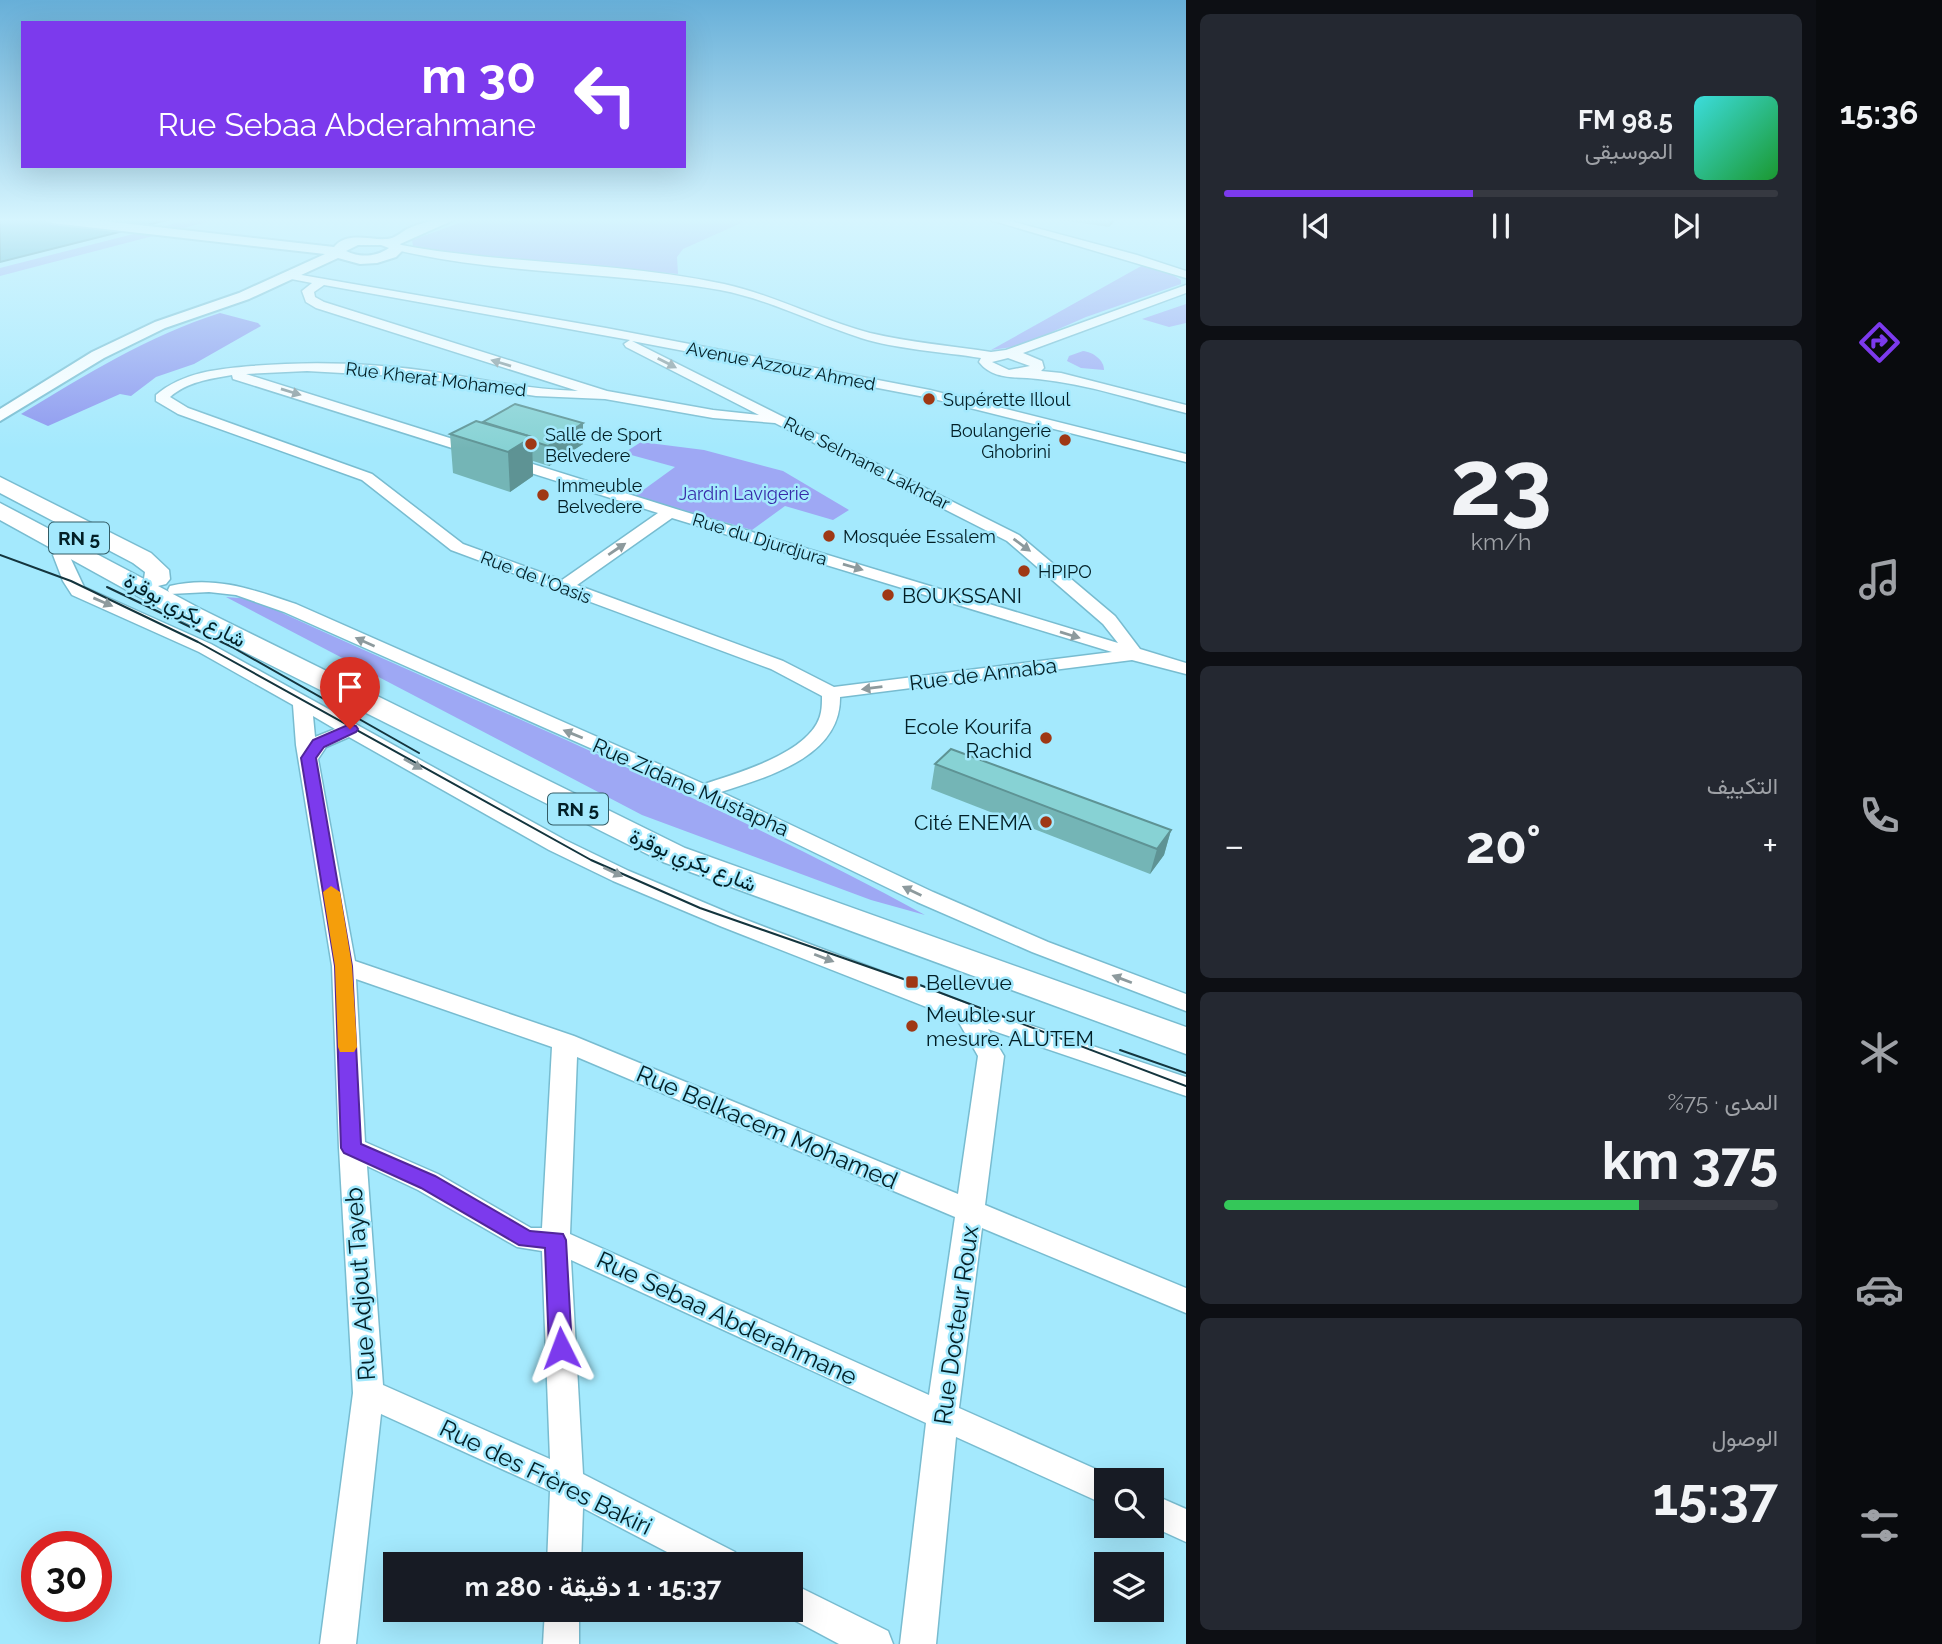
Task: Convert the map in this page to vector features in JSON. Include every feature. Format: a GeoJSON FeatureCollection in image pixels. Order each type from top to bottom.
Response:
{"type":"FeatureCollection","features":[{"type":"Feature","properties":{"kind":"highway"},"geometry":{"type":"LineString","coordinates":[[0,484],[142,558],[184,595]]}},
{"type":"Feature","properties":{"kind":"highway","name":"RN 5"},"geometry":{"type":"LineString","coordinates":[[0,496],[184,595]]}},
{"type":"Feature","properties":{"kind":"highway","name":"شارع بكري بوقرة"},"geometry":{"type":"LineString","coordinates":[[0,510],[184,595],[362,689],[681,843],[1186,1023]]}},
{"type":"Feature","properties":{"kind":"highway"},"geometry":{"type":"LineString","coordinates":[[0,527],[109,581],[184,595]]}},
{"type":"Feature","properties":{"kind":"highway","name":"شارع بكري بوقرة"},"geometry":{"type":"LineString","coordinates":[[184,595],[674,855],[1186,1041]]}},
{"type":"Feature","properties":{"kind":"main road"},"geometry":{"type":"LineString","coordinates":[[0,416],[98,355],[160,325],[245,296]]}},
{"type":"Feature","properties":{"kind":"street"},"geometry":{"type":"LineString","coordinates":[[309,296],[320,305],[605,395],[713,414],[782,421]]}},
{"type":"Feature","properties":{"kind":"street","name":"Avenue Azzouz Ahmed"},"geometry":{"type":"LineString","coordinates":[[405,296],[957,399],[1096,437],[1186,458]]}},
{"type":"Feature","properties":{"kind":"street"},"geometry":{"type":"LineString","coordinates":[[756,296],[853,331],[990,362],[1005,373],[1060,377],[1186,409]]}},
{"type":"Feature","properties":{"kind":"street"},"geometry":{"type":"LineString","coordinates":[[990,362],[1168,296]]}},
{"type":"Feature","properties":{"kind":"street"},"geometry":{"type":"LineString","coordinates":[[1023,373],[1034,370],[1036,363],[1104,327],[1186,297]]}},
{"type":"Feature","properties":{"kind":"street","name":"Rue Selmane Lakhdar"},"geometry":{"type":"LineString","coordinates":[[606,332],[1013,538],[1109,620],[1135,655]]}},
{"type":"Feature","properties":{"kind":"street"},"geometry":{"type":"LineString","coordinates":[[1008,354],[1186,402]]}},
{"type":"Feature","properties":{"kind":"street","name":"Rue Kherat Mohamed"},"geometry":{"type":"LineString","coordinates":[[226,373],[324,368],[373,369],[558,394],[605,395]]}},
{"type":"Feature","properties":{"kind":"street","name":"Rue du Djurdjura"},"geometry":{"type":"LineString","coordinates":[[226,373],[1186,669]]}},
{"type":"Feature","properties":{"kind":"street","name":"Rue de l'Oasis"},"geometry":{"type":"LineString","coordinates":[[226,373],[181,381],[161,398],[183,411],[367,477],[457,547],[777,664],[831,693]]}},
{"type":"Feature","properties":{"kind":"street"},"geometry":{"type":"LineString","coordinates":[[565,586],[670,512]]}},
{"type":"Feature","properties":{"kind":"street"},"geometry":{"type":"LineString","coordinates":[[61,555],[78,591],[160,626],[302,701],[557,845],[621,876],[728,921],[966,1013],[1186,1087]]}},
{"type":"Feature","properties":{"kind":"street","name":"Rue Zidane Mustapha"},"geometry":{"type":"LineString","coordinates":[[184,595],[248,593],[290,608],[703,791],[925,897],[1040,947],[1186,1003]]}},
{"type":"Feature","properties":{"kind":"street","name":"Rue de Annaba"},"geometry":{"type":"LineString","coordinates":[[831,693],[1135,655]]}},
{"type":"Feature","properties":{"kind":"street"},"geometry":{"type":"LineString","coordinates":[[703,791],[757,773],[802,748],[827,725],[834,704],[831,693]]}},
{"type":"Feature","properties":{"kind":"street","name":"Rue Adjout Tayeb"},"geometry":{"type":"LineString","coordinates":[[302,701],[344,966],[352,1148],[368,1393],[338,1644]]}},
{"type":"Feature","properties":{"kind":"street"},"geometry":{"type":"LineString","coordinates":[[309,758],[318,743],[350,729]]}},
{"type":"Feature","properties":{"kind":"street","name":"Rue Belkacem Mohamed"},"geometry":{"type":"LineString","coordinates":[[344,966],[565,1042],[1186,1301]]}},
{"type":"Feature","properties":{"kind":"street"},"geometry":{"type":"LineString","coordinates":[[966,1013],[991,1056],[1006,1046],[1017,1030]]}},
{"type":"Feature","properties":{"kind":"street"},"geometry":{"type":"LineString","coordinates":[[564,1552],[566,1483],[556,1240],[565,1042]]}},
{"type":"Feature","properties":{"kind":"street","name":"Rue Docteur Roux"},"geometry":{"type":"LineString","coordinates":[[918,1644],[943,1416],[991,1056]]}},
{"type":"Feature","properties":{"kind":"street","name":"Rue Sebaa Abderahmane"},"geometry":{"type":"LineString","coordinates":[[352,1148],[428,1182],[527,1239],[556,1240],[1094,1485]]}},
{"type":"Feature","properties":{"kind":"street","name":"Rue des Frères Bakiri"},"geometry":{"type":"LineString","coordinates":[[368,1393],[566,1483],[700,1552]]}},
{"type":"Feature","properties":{"kind":"street"},"geometry":{"type":"LineString","coordinates":[[1164,1515],[1186,1525]]}},
{"type":"Feature","properties":{"kind":"street"},"geometry":{"type":"LineString","coordinates":[[803,1606],[875,1644]]}},
{"type":"Feature","properties":{"kind":"street"},"geometry":{"type":"LineString","coordinates":[[561,1644],[562,1622]]}},
{"type":"Feature","properties":{"kind":"green space"},"geometry":{"type":"Polygon","coordinates":[[[1088,296],[1147,296],[1086,317],[1020,346],[991,350],[1088,296]]]}},
{"type":"Feature","properties":{"kind":"green space"},"geometry":{"type":"Polygon","coordinates":[[[1186,304],[1186,323],[1169,327],[1142,319],[1186,304]]]}},
{"type":"Feature","properties":{"kind":"green space"},"geometry":{"type":"Polygon","coordinates":[[[1083,351],[1097,357],[1104,370],[1081,368],[1067,361],[1069,356],[1083,351]]]}},
{"type":"Feature","properties":{"kind":"green space","name":"Jardin Lavigerie"},"geometry":{"type":"Polygon","coordinates":[[[641,442],[704,450],[783,471],[849,510],[833,520],[785,506],[752,530],[635,496],[675,467],[624,453],[641,442]]]}},
{"type":"Feature","properties":{"kind":"green space"},"geometry":{"type":"Polygon","coordinates":[[[226,597],[252,599],[591,751],[760,830],[925,915],[871,900],[642,815],[226,597]]]}},
{"type":"Feature","properties":{"kind":"shaded area"},"geometry":{"type":"Polygon","coordinates":[[[220,313],[261,326],[194,364],[156,377],[131,396],[120,394],[48,426],[21,414],[142,345],[220,313]]]}},
{"type":"Feature","properties":{"kind":"building"},"geometry":{"type":"Polygon","coordinates":[[[515,404],[583,423],[548,446],[532,441],[532,437],[483,422],[515,404]]]}},
{"type":"Feature","properties":{"kind":"building"},"geometry":{"type":"Polygon","coordinates":[[[476,421],[532,437],[508,452],[450,434],[476,421]]]}},
{"type":"Feature","properties":{"kind":"building"},"geometry":{"type":"Polygon","coordinates":[[[951,749],[1171,830],[1157,849],[935,764],[951,749]]]}},
{"type":"Feature","properties":{"kind":"tram line"},"geometry":{"type":"LineString","coordinates":[[0,555],[71,581],[198,642],[591,860],[700,908],[912,982],[1186,1086]]}},
{"type":"Feature","properties":{"kind":"tram line"},"geometry":{"type":"LineString","coordinates":[[107,587],[232,647],[419,753]]}},
{"type":"Feature","properties":{"kind":"tram line"},"geometry":{"type":"LineString","coordinates":[[1120,1050],[1186,1073]]}},
{"type":"Feature","properties":{"kind":"slow traffic"},"geometry":{"type":"LineString","coordinates":[[331,892],[344,966],[347,1047]]}},
{"type":"Feature","properties":{"kind":"place","name":"Supérette Illoul"},"geometry":{"type":"Point","coordinates":[929,399]}},
{"type":"Feature","properties":{"kind":"place","name":"Boulangerie Ghobrini"},"geometry":{"type":"Point","coordinates":[1065,440]}},
{"type":"Feature","properties":{"kind":"place","name":"Salle de Sport Belvedere"},"geometry":{"type":"Point","coordinates":[531,444]}},
{"type":"Feature","properties":{"kind":"place","name":"Immeuble Belvedere"},"geometry":{"type":"Point","coordinates":[543,495]}},
{"type":"Feature","properties":{"kind":"place","name":"Mosquée Essalem"},"geometry":{"type":"Point","coordinates":[829,536]}},
{"type":"Feature","properties":{"kind":"place","name":"HPIPO"},"geometry":{"type":"Point","coordinates":[1024,571]}},
{"type":"Feature","properties":{"kind":"place","name":"BOUKSSANI"},"geometry":{"type":"Point","coordinates":[888,595]}},
{"type":"Feature","properties":{"kind":"place","name":"Ecole Kourifa Rachid"},"geometry":{"type":"Point","coordinates":[1046,738]}},
{"type":"Feature","properties":{"kind":"place","name":"Cité ENEMA"},"geometry":{"type":"Point","coordinates":[1046,822]}},
{"type":"Feature","properties":{"kind":"place","name":"Bellevue"},"geometry":{"type":"Point","coordinates":[912,982]}},
{"type":"Feature","properties":{"kind":"place","name":"Meuble sur mesure. ALUTEM"},"geometry":{"type":"Point","coordinates":[912,1026]}},
{"type":"Feature","properties":{"kind":"route"},"geometry":{"type":"LineString","coordinates":[[350,729],[318,743],[310,752],[309,758],[344,966],[352,1148],[428,1182],[527,1239],[556,1240],[561,1348]]}}]}
